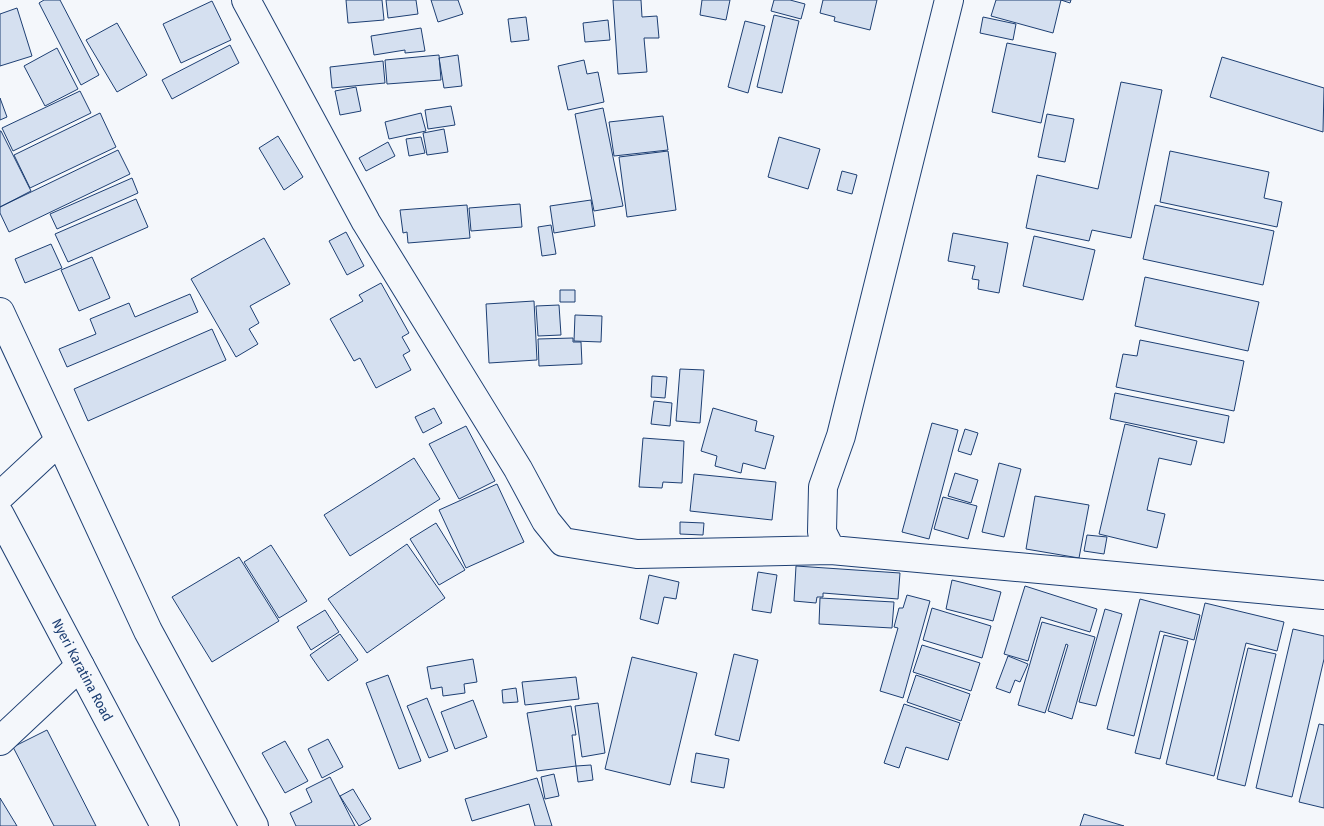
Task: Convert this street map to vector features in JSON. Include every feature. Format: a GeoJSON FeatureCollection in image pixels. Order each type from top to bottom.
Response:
{"type":"FeatureCollection","features":[{"type":"Feature","properties":{"kind":"main road"},"geometry":{"type":"LineString","coordinates":[[246,0],[366,222],[518,469],[546,521],[563,542],[637,554],[830,550],[1324,595]]}},
{"type":"Feature","properties":{"kind":"main road"},"geometry":{"type":"LineString","coordinates":[[830,550],[822,532],[823,487],[841,436],[949,0]]}},
{"type":"Feature","properties":{"kind":"main road"},"geometry":{"type":"LineString","coordinates":[[0,312],[148,631],[254,826]]}},
{"type":"Feature","properties":{"kind":"main road"},"geometry":{"type":"LineString","coordinates":[[0,496],[59,441]]}},
{"type":"Feature","properties":{"kind":"main road","name":"Nyeri Karatina Road"},"geometry":{"type":"LineString","coordinates":[[0,514],[165,826]]}},
{"type":"Feature","properties":{"kind":"main road"},"geometry":{"type":"LineString","coordinates":[[0,741],[80,666]]}},
{"type":"Feature","properties":{"kind":"building"},"geometry":{"type":"Polygon","coordinates":[[[44,0],[60,0],[99,75],[81,85],[39,3],[44,0]]]}},
{"type":"Feature","properties":{"kind":"building"},"geometry":{"type":"Polygon","coordinates":[[[346,0],[382,0],[384,20],[348,23],[346,0]]]}},
{"type":"Feature","properties":{"kind":"building"},"geometry":{"type":"Polygon","coordinates":[[[386,0],[416,0],[418,14],[388,18],[386,0]]]}},
{"type":"Feature","properties":{"kind":"building"},"geometry":{"type":"Polygon","coordinates":[[[431,0],[458,0],[463,14],[438,22],[431,0]]]}},
{"type":"Feature","properties":{"kind":"building"},"geometry":{"type":"Polygon","coordinates":[[[613,0],[641,0],[642,17],[657,16],[659,38],[644,38],[647,72],[618,74],[613,0]]]}},
{"type":"Feature","properties":{"kind":"building"},"geometry":{"type":"Polygon","coordinates":[[[702,0],[730,0],[726,20],[700,15],[702,0]]]}},
{"type":"Feature","properties":{"kind":"building"},"geometry":{"type":"Polygon","coordinates":[[[774,0],[790,0],[805,4],[801,19],[771,11],[774,0]]]}},
{"type":"Feature","properties":{"kind":"building"},"geometry":{"type":"Polygon","coordinates":[[[823,0],[877,0],[870,30],[834,21],[835,17],[820,13],[823,0]]]}},
{"type":"Feature","properties":{"kind":"building"},"geometry":{"type":"Polygon","coordinates":[[[996,0],[1061,0],[1053,33],[991,16],[996,0]]]}},
{"type":"Feature","properties":{"kind":"building"},"geometry":{"type":"Polygon","coordinates":[[[212,1],[231,40],[181,63],[163,24],[212,1]]]}},
{"type":"Feature","properties":{"kind":"building"},"geometry":{"type":"Polygon","coordinates":[[[17,8],[32,56],[0,66],[0,14],[17,8]]]}},
{"type":"Feature","properties":{"kind":"building"},"geometry":{"type":"Polygon","coordinates":[[[774,15],[799,21],[782,93],[757,87],[774,15]]]}},
{"type":"Feature","properties":{"kind":"building"},"geometry":{"type":"Polygon","coordinates":[[[526,17],[529,40],[511,42],[508,19],[526,17]]]}},
{"type":"Feature","properties":{"kind":"building"},"geometry":{"type":"Polygon","coordinates":[[[983,17],[1016,24],[1013,40],[980,33],[983,17]]]}},
{"type":"Feature","properties":{"kind":"building"},"geometry":{"type":"Polygon","coordinates":[[[608,20],[610,40],[585,42],[583,23],[608,20]]]}},
{"type":"Feature","properties":{"kind":"building"},"geometry":{"type":"Polygon","coordinates":[[[745,21],[765,26],[748,93],[728,87],[745,21]]]}},
{"type":"Feature","properties":{"kind":"building"},"geometry":{"type":"Polygon","coordinates":[[[117,23],[147,75],[117,92],[86,40],[117,23]]]}},
{"type":"Feature","properties":{"kind":"building"},"geometry":{"type":"Polygon","coordinates":[[[421,28],[425,51],[405,53],[405,50],[374,55],[371,36],[421,28]]]}},
{"type":"Feature","properties":{"kind":"building"},"geometry":{"type":"Polygon","coordinates":[[[1007,43],[1056,53],[1041,123],[992,112],[1007,43]]]}},
{"type":"Feature","properties":{"kind":"building"},"geometry":{"type":"Polygon","coordinates":[[[230,45],[239,63],[172,99],[162,80],[230,45]]]}},
{"type":"Feature","properties":{"kind":"building"},"geometry":{"type":"Polygon","coordinates":[[[57,48],[78,89],[45,106],[24,66],[57,48]]]}},
{"type":"Feature","properties":{"kind":"building"},"geometry":{"type":"Polygon","coordinates":[[[439,55],[441,80],[387,84],[385,60],[439,55]]]}},
{"type":"Feature","properties":{"kind":"building"},"geometry":{"type":"Polygon","coordinates":[[[458,55],[462,86],[444,88],[439,58],[458,55]]]}},
{"type":"Feature","properties":{"kind":"building"},"geometry":{"type":"Polygon","coordinates":[[[1222,57],[1324,88],[1323,132],[1210,97],[1222,57]]]}},
{"type":"Feature","properties":{"kind":"building"},"geometry":{"type":"Polygon","coordinates":[[[584,60],[587,74],[598,72],[604,102],[568,110],[558,66],[584,60]]]}},
{"type":"Feature","properties":{"kind":"building"},"geometry":{"type":"Polygon","coordinates":[[[383,61],[385,83],[332,88],[330,67],[383,61]]]}},
{"type":"Feature","properties":{"kind":"building"},"geometry":{"type":"Polygon","coordinates":[[[1121,82],[1162,90],[1131,238],[1092,230],[1089,241],[1026,228],[1037,175],[1098,189],[1121,82]]]}},
{"type":"Feature","properties":{"kind":"building"},"geometry":{"type":"Polygon","coordinates":[[[356,87],[361,111],[340,115],[335,91],[356,87]]]}},
{"type":"Feature","properties":{"kind":"building"},"geometry":{"type":"Polygon","coordinates":[[[80,91],[91,113],[13,151],[2,128],[80,91]]]}},
{"type":"Feature","properties":{"kind":"building"},"geometry":{"type":"Polygon","coordinates":[[[0,98],[7,117],[0,120],[0,98]]]}},
{"type":"Feature","properties":{"kind":"building"},"geometry":{"type":"Polygon","coordinates":[[[451,106],[455,125],[428,129],[425,110],[451,106]]]}},
{"type":"Feature","properties":{"kind":"building"},"geometry":{"type":"Polygon","coordinates":[[[603,108],[623,206],[594,211],[575,114],[603,108]]]}},
{"type":"Feature","properties":{"kind":"building"},"geometry":{"type":"Polygon","coordinates":[[[100,113],[116,147],[30,188],[14,155],[100,113]]]}},
{"type":"Feature","properties":{"kind":"building"},"geometry":{"type":"Polygon","coordinates":[[[421,113],[426,131],[389,139],[385,122],[421,113]]]}},
{"type":"Feature","properties":{"kind":"building"},"geometry":{"type":"Polygon","coordinates":[[[1047,114],[1074,119],[1065,162],[1038,157],[1047,114]]]}},
{"type":"Feature","properties":{"kind":"building"},"geometry":{"type":"Polygon","coordinates":[[[663,116],[668,150],[614,156],[609,122],[663,116]]]}},
{"type":"Feature","properties":{"kind":"building"},"geometry":{"type":"Polygon","coordinates":[[[444,129],[448,152],[427,155],[423,133],[444,129]]]}},
{"type":"Feature","properties":{"kind":"building"},"geometry":{"type":"Polygon","coordinates":[[[0,131],[31,191],[0,207],[0,131]]]}},
{"type":"Feature","properties":{"kind":"building"},"geometry":{"type":"Polygon","coordinates":[[[278,136],[303,177],[284,190],[259,148],[278,136]]]}},
{"type":"Feature","properties":{"kind":"building"},"geometry":{"type":"Polygon","coordinates":[[[421,137],[425,153],[409,156],[406,139],[421,137]]]}},
{"type":"Feature","properties":{"kind":"building"},"geometry":{"type":"Polygon","coordinates":[[[779,137],[820,149],[808,189],[768,177],[779,137]]]}},
{"type":"Feature","properties":{"kind":"building"},"geometry":{"type":"Polygon","coordinates":[[[388,142],[395,156],[366,171],[359,158],[388,142]]]}},
{"type":"Feature","properties":{"kind":"building"},"geometry":{"type":"Polygon","coordinates":[[[118,150],[130,174],[9,232],[0,213],[0,207],[118,150]]]}},
{"type":"Feature","properties":{"kind":"building"},"geometry":{"type":"Polygon","coordinates":[[[668,151],[676,210],[627,217],[619,157],[668,151]]]}},
{"type":"Feature","properties":{"kind":"building"},"geometry":{"type":"Polygon","coordinates":[[[1170,151],[1269,172],[1264,198],[1282,202],[1277,227],[1160,202],[1170,151]]]}},
{"type":"Feature","properties":{"kind":"building"},"geometry":{"type":"Polygon","coordinates":[[[842,171],[857,175],[852,194],[837,190],[842,171]]]}},
{"type":"Feature","properties":{"kind":"building"},"geometry":{"type":"Polygon","coordinates":[[[132,178],[138,193],[57,229],[50,214],[132,178]]]}},
{"type":"Feature","properties":{"kind":"building"},"geometry":{"type":"Polygon","coordinates":[[[136,199],[148,227],[68,262],[55,234],[136,199]]]}},
{"type":"Feature","properties":{"kind":"building"},"geometry":{"type":"Polygon","coordinates":[[[591,200],[595,226],[554,233],[550,206],[591,200]]]}},
{"type":"Feature","properties":{"kind":"building"},"geometry":{"type":"Polygon","coordinates":[[[520,204],[522,227],[471,231],[469,208],[520,204]]]}},
{"type":"Feature","properties":{"kind":"building"},"geometry":{"type":"Polygon","coordinates":[[[467,205],[470,238],[408,243],[407,232],[403,233],[400,210],[467,205]]]}},
{"type":"Feature","properties":{"kind":"building"},"geometry":{"type":"Polygon","coordinates":[[[1155,205],[1274,231],[1263,285],[1143,259],[1155,205]]]}},
{"type":"Feature","properties":{"kind":"building"},"geometry":{"type":"Polygon","coordinates":[[[551,225],[556,254],[542,256],[538,227],[551,225]]]}},
{"type":"Feature","properties":{"kind":"building"},"geometry":{"type":"Polygon","coordinates":[[[346,232],[364,266],[347,275],[329,241],[346,232]]]}},
{"type":"Feature","properties":{"kind":"building"},"geometry":{"type":"Polygon","coordinates":[[[953,233],[1008,243],[999,293],[978,289],[979,280],[972,279],[975,266],[948,261],[953,233]]]}},
{"type":"Feature","properties":{"kind":"building"},"geometry":{"type":"Polygon","coordinates":[[[1034,236],[1095,250],[1083,300],[1023,286],[1034,236]]]}},
{"type":"Feature","properties":{"kind":"building"},"geometry":{"type":"Polygon","coordinates":[[[264,238],[290,284],[250,306],[259,323],[249,329],[258,344],[236,357],[191,279],[264,238]]]}},
{"type":"Feature","properties":{"kind":"building"},"geometry":{"type":"Polygon","coordinates":[[[51,244],[62,268],[25,283],[15,259],[51,244]]]}},
{"type":"Feature","properties":{"kind":"building"},"geometry":{"type":"Polygon","coordinates":[[[92,257],[110,298],[79,311],[61,270],[92,257]]]}},
{"type":"Feature","properties":{"kind":"building"},"geometry":{"type":"Polygon","coordinates":[[[1145,277],[1259,302],[1248,351],[1135,326],[1145,277]]]}},
{"type":"Feature","properties":{"kind":"building"},"geometry":{"type":"Polygon","coordinates":[[[381,283],[409,333],[402,337],[410,351],[403,355],[411,370],[376,388],[360,358],[354,361],[330,319],[363,301],[359,295],[381,283]]]}},
{"type":"Feature","properties":{"kind":"building"},"geometry":{"type":"Polygon","coordinates":[[[560,290],[575,290],[575,302],[560,302],[560,290]]]}},
{"type":"Feature","properties":{"kind":"building"},"geometry":{"type":"Polygon","coordinates":[[[190,294],[198,312],[67,367],[59,349],[96,334],[90,319],[129,303],[135,317],[190,294]]]}},
{"type":"Feature","properties":{"kind":"building"},"geometry":{"type":"Polygon","coordinates":[[[534,301],[537,360],[489,363],[486,304],[534,301]]]}},
{"type":"Feature","properties":{"kind":"building"},"geometry":{"type":"Polygon","coordinates":[[[559,305],[561,335],[538,336],[536,306],[559,305]]]}},
{"type":"Feature","properties":{"kind":"building"},"geometry":{"type":"Polygon","coordinates":[[[575,315],[602,316],[601,342],[574,341],[575,315]]]}},
{"type":"Feature","properties":{"kind":"building"},"geometry":{"type":"Polygon","coordinates":[[[212,329],[226,360],[88,421],[74,389],[212,329]]]}},
{"type":"Feature","properties":{"kind":"building"},"geometry":{"type":"Polygon","coordinates":[[[573,338],[573,342],[581,342],[582,364],[539,366],[538,339],[573,338]]]}},
{"type":"Feature","properties":{"kind":"building"},"geometry":{"type":"Polygon","coordinates":[[[1140,340],[1244,361],[1234,411],[1116,387],[1123,354],[1137,356],[1140,340]]]}},
{"type":"Feature","properties":{"kind":"building"},"geometry":{"type":"Polygon","coordinates":[[[680,369],[704,370],[700,423],[676,421],[680,369]]]}},
{"type":"Feature","properties":{"kind":"building"},"geometry":{"type":"Polygon","coordinates":[[[652,376],[667,377],[665,398],[651,397],[652,376]]]}},
{"type":"Feature","properties":{"kind":"building"},"geometry":{"type":"Polygon","coordinates":[[[1115,393],[1229,416],[1224,443],[1110,419],[1115,393]]]}},
{"type":"Feature","properties":{"kind":"building"},"geometry":{"type":"Polygon","coordinates":[[[654,401],[672,403],[670,426],[651,424],[654,401]]]}},
{"type":"Feature","properties":{"kind":"building"},"geometry":{"type":"Polygon","coordinates":[[[434,408],[442,423],[423,433],[415,417],[434,408]]]}},
{"type":"Feature","properties":{"kind":"building"},"geometry":{"type":"Polygon","coordinates":[[[713,408],[757,421],[755,431],[774,436],[765,469],[743,463],[741,473],[715,466],[717,456],[701,451],[713,408]]]}},
{"type":"Feature","properties":{"kind":"building"},"geometry":{"type":"Polygon","coordinates":[[[932,423],[958,430],[929,539],[902,532],[932,423]]]}},
{"type":"Feature","properties":{"kind":"building"},"geometry":{"type":"Polygon","coordinates":[[[1125,424],[1197,441],[1191,465],[1159,458],[1147,510],[1165,514],[1157,548],[1099,534],[1125,424]]]}},
{"type":"Feature","properties":{"kind":"building"},"geometry":{"type":"Polygon","coordinates":[[[466,426],[495,481],[459,499],[429,444],[466,426]]]}},
{"type":"Feature","properties":{"kind":"building"},"geometry":{"type":"Polygon","coordinates":[[[965,429],[978,433],[971,455],[958,451],[965,429]]]}},
{"type":"Feature","properties":{"kind":"building"},"geometry":{"type":"Polygon","coordinates":[[[643,438],[684,441],[682,483],[663,482],[662,488],[639,487],[643,438]]]}},
{"type":"Feature","properties":{"kind":"building"},"geometry":{"type":"Polygon","coordinates":[[[414,458],[440,499],[350,556],[324,515],[414,458]]]}},
{"type":"Feature","properties":{"kind":"building"},"geometry":{"type":"Polygon","coordinates":[[[999,463],[1021,469],[1004,537],[982,532],[999,463]]]}},
{"type":"Feature","properties":{"kind":"building"},"geometry":{"type":"Polygon","coordinates":[[[955,473],[978,480],[971,503],[948,496],[955,473]]]}},
{"type":"Feature","properties":{"kind":"building"},"geometry":{"type":"Polygon","coordinates":[[[694,474],[776,482],[772,520],[690,511],[694,474]]]}},
{"type":"Feature","properties":{"kind":"building"},"geometry":{"type":"Polygon","coordinates":[[[497,484],[524,542],[466,568],[439,510],[497,484]]]}},
{"type":"Feature","properties":{"kind":"building"},"geometry":{"type":"Polygon","coordinates":[[[1035,496],[1089,505],[1079,558],[1026,549],[1035,496]]]}},
{"type":"Feature","properties":{"kind":"building"},"geometry":{"type":"Polygon","coordinates":[[[943,497],[977,506],[968,539],[934,529],[943,497]]]}},
{"type":"Feature","properties":{"kind":"building"},"geometry":{"type":"Polygon","coordinates":[[[680,522],[704,523],[703,535],[680,534],[680,522]]]}},
{"type":"Feature","properties":{"kind":"building"},"geometry":{"type":"Polygon","coordinates":[[[436,523],[465,570],[439,585],[410,539],[436,523]]]}},
{"type":"Feature","properties":{"kind":"building"},"geometry":{"type":"Polygon","coordinates":[[[1087,535],[1107,537],[1104,554],[1084,551],[1087,535]]]}},
{"type":"Feature","properties":{"kind":"building"},"geometry":{"type":"Polygon","coordinates":[[[407,544],[445,598],[367,653],[328,599],[407,544]]]}},
{"type":"Feature","properties":{"kind":"building"},"geometry":{"type":"Polygon","coordinates":[[[271,545],[307,601],[279,618],[244,562],[271,545]]]}},
{"type":"Feature","properties":{"kind":"building"},"geometry":{"type":"Polygon","coordinates":[[[239,557],[279,621],[212,662],[172,597],[239,557]]]}},
{"type":"Feature","properties":{"kind":"building"},"geometry":{"type":"Polygon","coordinates":[[[796,566],[900,573],[898,599],[823,593],[823,597],[817,597],[816,603],[794,601],[796,566]]]}},
{"type":"Feature","properties":{"kind":"building"},"geometry":{"type":"Polygon","coordinates":[[[758,572],[777,575],[771,613],[752,610],[758,572]]]}},
{"type":"Feature","properties":{"kind":"building"},"geometry":{"type":"Polygon","coordinates":[[[649,575],[679,582],[676,599],[664,597],[658,624],[640,619],[649,575]]]}},
{"type":"Feature","properties":{"kind":"building"},"geometry":{"type":"Polygon","coordinates":[[[952,580],[1001,592],[993,621],[946,609],[952,580]]]}},
{"type":"Feature","properties":{"kind":"building"},"geometry":{"type":"Polygon","coordinates":[[[1025,586],[1097,609],[1090,632],[1041,617],[1028,661],[1004,654],[1025,586]]]}},
{"type":"Feature","properties":{"kind":"building"},"geometry":{"type":"Polygon","coordinates":[[[907,595],[930,601],[903,698],[880,691],[898,628],[894,627],[899,608],[903,608],[907,595]]]}},
{"type":"Feature","properties":{"kind":"building"},"geometry":{"type":"Polygon","coordinates":[[[820,598],[894,602],[892,628],[819,624],[820,598]]]}},
{"type":"Feature","properties":{"kind":"building"},"geometry":{"type":"Polygon","coordinates":[[[1140,599],[1200,615],[1194,640],[1160,631],[1134,736],[1107,729],[1140,599]]]}},
{"type":"Feature","properties":{"kind":"building"},"geometry":{"type":"Polygon","coordinates":[[[1205,603],[1284,622],[1277,651],[1246,643],[1214,776],[1166,764],[1205,603]]]}},
{"type":"Feature","properties":{"kind":"building"},"geometry":{"type":"Polygon","coordinates":[[[932,608],[991,626],[982,658],[923,640],[932,608]]]}},
{"type":"Feature","properties":{"kind":"building"},"geometry":{"type":"Polygon","coordinates":[[[1105,609],[1122,614],[1096,706],[1079,702],[1105,609]]]}},
{"type":"Feature","properties":{"kind":"building"},"geometry":{"type":"Polygon","coordinates":[[[325,610],[339,632],[311,650],[297,627],[325,610]]]}},
{"type":"Feature","properties":{"kind":"building"},"geometry":{"type":"Polygon","coordinates":[[[1042,622],[1095,637],[1072,719],[1048,711],[1068,645],[1066,644],[1045,713],[1018,705],[1042,622]]]}},
{"type":"Feature","properties":{"kind":"building"},"geometry":{"type":"Polygon","coordinates":[[[1293,629],[1324,636],[1324,659],[1292,797],[1256,788],[1293,629]]]}},
{"type":"Feature","properties":{"kind":"building"},"geometry":{"type":"Polygon","coordinates":[[[340,634],[358,660],[328,681],[310,655],[340,634]]]}},
{"type":"Feature","properties":{"kind":"building"},"geometry":{"type":"Polygon","coordinates":[[[1164,635],[1188,641],[1160,759],[1135,753],[1164,635]]]}},
{"type":"Feature","properties":{"kind":"building"},"geometry":{"type":"Polygon","coordinates":[[[922,645],[980,663],[971,691],[913,672],[922,645]]]}},
{"type":"Feature","properties":{"kind":"building"},"geometry":{"type":"Polygon","coordinates":[[[1248,648],[1276,654],[1245,786],[1217,779],[1248,648]]]}},
{"type":"Feature","properties":{"kind":"building"},"geometry":{"type":"Polygon","coordinates":[[[734,654],[758,660],[739,741],[715,735],[734,654]]]}},
{"type":"Feature","properties":{"kind":"building"},"geometry":{"type":"Polygon","coordinates":[[[1008,656],[1028,664],[1020,682],[1015,680],[1010,693],[996,688],[1008,656]]]}},
{"type":"Feature","properties":{"kind":"building"},"geometry":{"type":"Polygon","coordinates":[[[632,657],[697,673],[670,785],[605,769],[632,657]]]}},
{"type":"Feature","properties":{"kind":"building"},"geometry":{"type":"Polygon","coordinates":[[[473,659],[477,682],[464,684],[465,693],[443,696],[442,687],[431,689],[427,667],[473,659]]]}},
{"type":"Feature","properties":{"kind":"building"},"geometry":{"type":"Polygon","coordinates":[[[388,675],[421,761],[399,769],[366,683],[388,675]]]}},
{"type":"Feature","properties":{"kind":"building"},"geometry":{"type":"Polygon","coordinates":[[[916,675],[970,694],[961,721],[907,702],[916,675]]]}},
{"type":"Feature","properties":{"kind":"building"},"geometry":{"type":"Polygon","coordinates":[[[576,677],[579,699],[525,705],[522,682],[576,677]]]}},
{"type":"Feature","properties":{"kind":"building"},"geometry":{"type":"Polygon","coordinates":[[[516,688],[518,702],[503,703],[502,690],[516,688]]]}},
{"type":"Feature","properties":{"kind":"building"},"geometry":{"type":"Polygon","coordinates":[[[427,698],[448,751],[429,758],[407,706],[427,698]]]}},
{"type":"Feature","properties":{"kind":"building"},"geometry":{"type":"Polygon","coordinates":[[[473,700],[487,737],[455,749],[441,712],[473,700]]]}},
{"type":"Feature","properties":{"kind":"building"},"geometry":{"type":"Polygon","coordinates":[[[598,703],[605,753],[582,757],[575,706],[598,703]]]}},
{"type":"Feature","properties":{"kind":"building"},"geometry":{"type":"Polygon","coordinates":[[[904,704],[960,723],[948,760],[906,747],[899,768],[884,763],[904,704]]]}},
{"type":"Feature","properties":{"kind":"building"},"geometry":{"type":"Polygon","coordinates":[[[571,706],[576,735],[572,735],[576,766],[537,771],[527,713],[571,706]]]}},
{"type":"Feature","properties":{"kind":"building"},"geometry":{"type":"Polygon","coordinates":[[[1319,724],[1324,725],[1324,808],[1299,802],[1319,724]]]}},
{"type":"Feature","properties":{"kind":"building"},"geometry":{"type":"Polygon","coordinates":[[[47,730],[96,826],[54,826],[13,747],[47,730]]]}},
{"type":"Feature","properties":{"kind":"building"},"geometry":{"type":"Polygon","coordinates":[[[328,739],[343,767],[322,778],[308,749],[328,739]]]}},
{"type":"Feature","properties":{"kind":"building"},"geometry":{"type":"Polygon","coordinates":[[[285,741],[308,781],[285,793],[262,753],[285,741]]]}},
{"type":"Feature","properties":{"kind":"building"},"geometry":{"type":"Polygon","coordinates":[[[696,753],[729,759],[724,788],[691,782],[696,753]]]}},
{"type":"Feature","properties":{"kind":"building"},"geometry":{"type":"Polygon","coordinates":[[[591,765],[593,780],[578,782],[576,766],[591,765]]]}},
{"type":"Feature","properties":{"kind":"building"},"geometry":{"type":"Polygon","coordinates":[[[554,774],[559,796],[545,799],[541,777],[554,774]]]}},
{"type":"Feature","properties":{"kind":"building"},"geometry":{"type":"Polygon","coordinates":[[[330,777],[355,826],[296,826],[290,813],[312,802],[306,789],[330,777]]]}},
{"type":"Feature","properties":{"kind":"building"},"geometry":{"type":"Polygon","coordinates":[[[537,778],[552,826],[535,826],[529,804],[472,821],[465,799],[537,778]]]}},
{"type":"Feature","properties":{"kind":"building"},"geometry":{"type":"Polygon","coordinates":[[[353,789],[371,819],[359,826],[340,796],[353,789]]]}},
{"type":"Feature","properties":{"kind":"building"},"geometry":{"type":"Polygon","coordinates":[[[0,798],[17,826],[0,826],[0,798]]]}},
{"type":"Feature","properties":{"kind":"building"},"geometry":{"type":"Polygon","coordinates":[[[1084,814],[1124,826],[1080,826],[1084,814]]]}}]}
